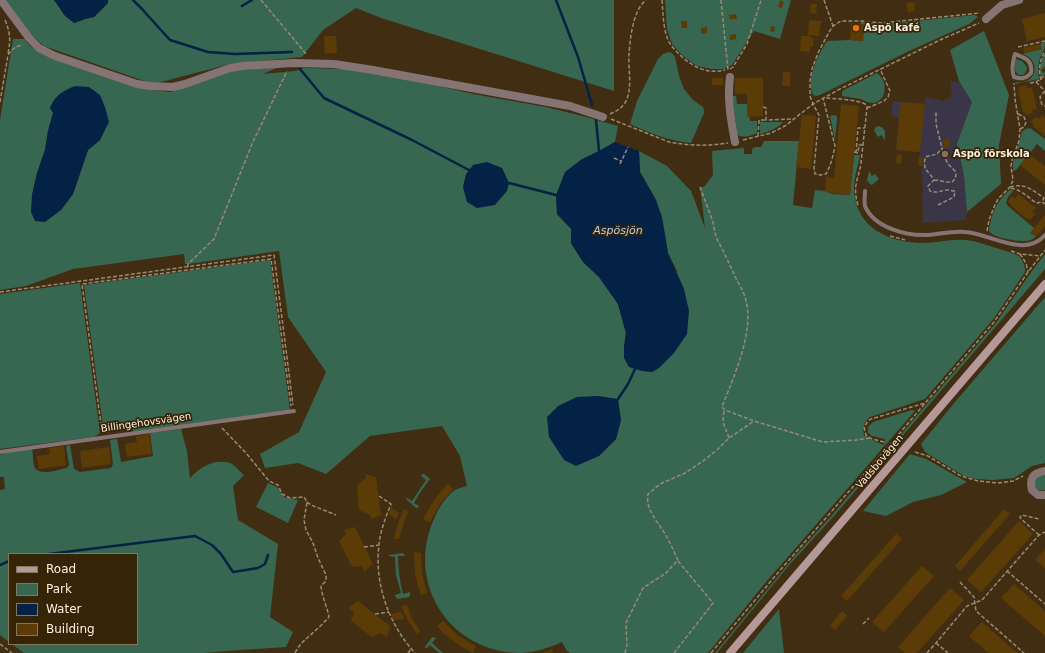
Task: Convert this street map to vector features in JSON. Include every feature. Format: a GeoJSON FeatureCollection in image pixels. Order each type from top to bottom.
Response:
{"type":"FeatureCollection","features":[{"type":"Feature","properties":{"kind":"main road","name":"Vadsbovägen"},"geometry":{"type":"LineString","coordinates":[[730,653],[1045,284]]}},
{"type":"Feature","properties":{"kind":"street"},"geometry":{"type":"LineString","coordinates":[[1,0],[33,43],[39,48],[62,58],[137,84],[173,87],[230,68],[255,65],[313,63],[354,67],[402,75],[570,106],[603,117]]}},
{"type":"Feature","properties":{"kind":"street"},"geometry":{"type":"LineString","coordinates":[[986,19],[1002,5],[1019,0]]}},
{"type":"Feature","properties":{"kind":"street"},"geometry":{"type":"LineString","coordinates":[[729,73],[728,99],[735,142]]}},
{"type":"Feature","properties":{"kind":"street"},"geometry":{"type":"LineString","coordinates":[[1045,471],[1037,472],[1032,478],[1031,484],[1032,490],[1038,495],[1045,494]]}},
{"type":"Feature","properties":{"kind":"lane"},"geometry":{"type":"LineString","coordinates":[[1015,54],[1028,60],[1031,66],[1031,73],[1025,78],[1014,77],[1012,66],[1015,54]]}},
{"type":"Feature","properties":{"kind":"lane"},"geometry":{"type":"LineString","coordinates":[[865,191],[865,205],[871,214],[880,223],[891,229],[927,235],[964,232],[976,233],[1009,244],[1021,245],[1032,244],[1045,235]]}},
{"type":"Feature","properties":{"kind":"lane","name":"Billingehovsvägen"},"geometry":{"type":"LineString","coordinates":[[0,452],[293,412]]}},
{"type":"Feature","properties":{"kind":"path"},"geometry":{"type":"LineString","coordinates":[[260,0],[313,63]]}},
{"type":"Feature","properties":{"kind":"path"},"geometry":{"type":"LineString","coordinates":[[603,117],[620,110],[625,103],[629,87],[629,54],[633,26],[638,10],[646,0]]}},
{"type":"Feature","properties":{"kind":"path"},"geometry":{"type":"LineString","coordinates":[[662,0],[664,29],[671,46],[690,64],[702,70],[729,73]]}},
{"type":"Feature","properties":{"kind":"path"},"geometry":{"type":"LineString","coordinates":[[721,0],[729,73]]}},
{"type":"Feature","properties":{"kind":"path"},"geometry":{"type":"LineString","coordinates":[[729,73],[747,44],[760,0]]}},
{"type":"Feature","properties":{"kind":"path"},"geometry":{"type":"LineString","coordinates":[[824,0],[833,26]]}},
{"type":"Feature","properties":{"kind":"path"},"geometry":{"type":"LineString","coordinates":[[823,98],[835,146],[830,167],[826,174],[820,175],[815,174],[814,168],[819,115],[810,96],[809,87],[812,69],[822,44],[833,26],[841,21],[881,23],[994,12]]}},
{"type":"Feature","properties":{"kind":"path"},"geometry":{"type":"LineString","coordinates":[[0,102],[10,44],[10,31],[4,17]]}},
{"type":"Feature","properties":{"kind":"path"},"geometry":{"type":"LineString","coordinates":[[603,117],[678,144],[703,146],[735,142],[770,133],[785,126],[823,98],[880,69],[940,40],[970,28],[986,19]]}},
{"type":"Feature","properties":{"kind":"path"},"geometry":{"type":"LineString","coordinates":[[1013,49],[1045,41]]}},
{"type":"Feature","properties":{"kind":"path"},"geometry":{"type":"LineString","coordinates":[[8,55],[12,49],[18,46],[33,43]]}},
{"type":"Feature","properties":{"kind":"path"},"geometry":{"type":"LineString","coordinates":[[1045,51],[1042,56],[1039,72],[1041,80],[1045,75]]}},
{"type":"Feature","properties":{"kind":"path"},"geometry":{"type":"LineString","coordinates":[[867,108],[884,101],[888,97],[890,91],[880,69]]}},
{"type":"Feature","properties":{"kind":"path"},"geometry":{"type":"LineString","coordinates":[[188,267],[188,264],[214,239],[252,144],[287,72]]}},
{"type":"Feature","properties":{"kind":"path"},"geometry":{"type":"LineString","coordinates":[[986,236],[989,220],[994,207],[998,199],[1010,187],[1013,180],[1011,166],[1019,141],[1020,129],[1015,99],[1014,77]]}},
{"type":"Feature","properties":{"kind":"path"},"geometry":{"type":"LineString","coordinates":[[1036,82],[1045,91],[1040,97],[1042,105],[1045,106]]}},
{"type":"Feature","properties":{"kind":"path"},"geometry":{"type":"LineString","coordinates":[[823,98],[855,101],[865,104],[867,108],[860,171],[856,185],[856,200],[858,207]]}},
{"type":"Feature","properties":{"kind":"path"},"geometry":{"type":"LineString","coordinates":[[763,107],[766,108],[766,120]]}},
{"type":"Feature","properties":{"kind":"path"},"geometry":{"type":"LineString","coordinates":[[936,112],[936,124],[944,156],[948,164],[955,171],[956,175],[952,182],[934,180],[928,186],[930,191],[933,192],[947,190],[955,191],[954,196],[938,205]]}},
{"type":"Feature","properties":{"kind":"path"},"geometry":{"type":"LineString","coordinates":[[1018,114],[1024,117],[1026,122],[1024,127],[1020,129]]}},
{"type":"Feature","properties":{"kind":"path"},"geometry":{"type":"LineString","coordinates":[[758,136],[758,120],[793,119]]}},
{"type":"Feature","properties":{"kind":"path"},"geometry":{"type":"LineString","coordinates":[[863,145],[859,144],[858,153],[855,152],[858,128],[865,128]]}},
{"type":"Feature","properties":{"kind":"path"},"geometry":{"type":"LineString","coordinates":[[620,164],[628,147]]}},
{"type":"Feature","properties":{"kind":"path"},"geometry":{"type":"LineString","coordinates":[[934,180],[924,166],[925,157],[938,154],[942,148]]}},
{"type":"Feature","properties":{"kind":"path"},"geometry":{"type":"LineString","coordinates":[[614,158],[621,161]]}},
{"type":"Feature","properties":{"kind":"path"},"geometry":{"type":"LineString","coordinates":[[1010,187],[1018,185],[1034,190],[1044,198],[1042,202]]}},
{"type":"Feature","properties":{"kind":"path"},"geometry":{"type":"LineString","coordinates":[[1010,187],[1024,193],[1036,203],[1042,202],[1045,204]]}},
{"type":"Feature","properties":{"kind":"path"},"geometry":{"type":"LineString","coordinates":[[700,188],[713,222],[715,234],[744,294],[747,306],[746,339],[722,407],[724,410],[723,422],[729,438]]}},
{"type":"Feature","properties":{"kind":"path"},"geometry":{"type":"LineString","coordinates":[[888,235],[909,241]]}},
{"type":"Feature","properties":{"kind":"path"},"geometry":{"type":"LineString","coordinates":[[1007,250],[1020,254],[1041,256]]}},
{"type":"Feature","properties":{"kind":"path"},"geometry":{"type":"LineString","coordinates":[[711,653],[776,575],[994,322],[1045,250]]}},
{"type":"Feature","properties":{"kind":"path"},"geometry":{"type":"LineString","coordinates":[[1020,254],[1026,263],[1028,272]]}},
{"type":"Feature","properties":{"kind":"path"},"geometry":{"type":"LineString","coordinates":[[0,292],[274,255],[293,412]]}},
{"type":"Feature","properties":{"kind":"path"},"geometry":{"type":"LineString","coordinates":[[103,438],[82,284],[271,259],[293,412]]}},
{"type":"Feature","properties":{"kind":"path"},"geometry":{"type":"LineString","coordinates":[[870,438],[866,435],[864,427],[871,419],[925,403]]}},
{"type":"Feature","properties":{"kind":"path"},"geometry":{"type":"LineString","coordinates":[[724,410],[754,421],[823,442],[870,438],[884,442]]}},
{"type":"Feature","properties":{"kind":"path"},"geometry":{"type":"LineString","coordinates":[[674,653],[712,603],[678,560],[666,535],[656,521],[647,504],[648,494],[660,484],[685,473],[703,461],[729,438],[754,421]]}},
{"type":"Feature","properties":{"kind":"path"},"geometry":{"type":"LineString","coordinates":[[216,422],[246,453],[269,481],[278,485],[282,494],[290,498],[304,497],[307,502],[336,515]]}},
{"type":"Feature","properties":{"kind":"path"},"geometry":{"type":"LineString","coordinates":[[915,452],[928,456],[961,476],[978,481],[998,483],[1013,481],[1024,476]]}},
{"type":"Feature","properties":{"kind":"path"},"geometry":{"type":"LineString","coordinates":[[379,496],[391,504],[383,525],[379,545],[379,576],[389,612],[398,630],[415,653]]}},
{"type":"Feature","properties":{"kind":"path"},"geometry":{"type":"LineString","coordinates":[[295,653],[299,646],[329,617],[321,586],[326,581],[326,575],[306,530],[304,520],[307,502]]}},
{"type":"Feature","properties":{"kind":"path"},"geometry":{"type":"LineString","coordinates":[[1039,518],[1020,517],[1039,535]]}},
{"type":"Feature","properties":{"kind":"path"},"geometry":{"type":"LineString","coordinates":[[927,653],[967,606],[982,600],[1039,535],[1045,532]]}},
{"type":"Feature","properties":{"kind":"path"},"geometry":{"type":"LineString","coordinates":[[364,547],[379,545]]}},
{"type":"Feature","properties":{"kind":"path"},"geometry":{"type":"LineString","coordinates":[[625,653],[627,645],[626,623],[643,588],[666,573],[678,560]]}},
{"type":"Feature","properties":{"kind":"path"},"geometry":{"type":"LineString","coordinates":[[1007,571],[1045,604]]}},
{"type":"Feature","properties":{"kind":"path"},"geometry":{"type":"LineString","coordinates":[[960,582],[974,597],[976,611],[1024,653]]}},
{"type":"Feature","properties":{"kind":"path"},"geometry":{"type":"LineString","coordinates":[[375,614],[389,612]]}},
{"type":"Feature","properties":{"kind":"path"},"geometry":{"type":"LineString","coordinates":[[863,624],[869,618]]}},
{"type":"Feature","properties":{"kind":"path"},"geometry":{"type":"LineString","coordinates":[[936,643],[948,653]]}},
{"type":"Feature","properties":{"kind":"path"},"geometry":{"type":"LineString","coordinates":[[0,644],[12,653]]}},
{"type":"Feature","properties":{"kind":"path"},"geometry":{"type":"LineString","coordinates":[[408,653],[411,649]]}},
{"type":"Feature","properties":{"kind":"shaded area","name":"Aspö förskola"},"geometry":{"type":"Polygon","coordinates":[[[950,82],[977,84],[966,220],[923,223],[923,157],[919,157],[920,152],[896,150],[899,119],[891,115],[893,101],[924,104],[926,97],[944,101],[952,96],[950,82]]]}},
{"type":"Feature","properties":{"kind":"green space"},"geometry":{"type":"Polygon","coordinates":[[[3,0],[54,0],[74,23],[94,17],[108,3],[108,0],[614,0],[614,91],[381,18],[356,8],[323,30],[302,57],[230,64],[153,84],[44,46],[30,34],[3,0]]]}},
{"type":"Feature","properties":{"kind":"green space"},"geometry":{"type":"Polygon","coordinates":[[[665,0],[791,0],[780,39],[754,31],[732,65],[724,69],[711,69],[697,66],[683,56],[672,44],[667,29],[665,0]]]}},
{"type":"Feature","properties":{"kind":"green space"},"geometry":{"type":"Polygon","coordinates":[[[974,15],[978,17],[969,24],[909,51],[820,95],[813,95],[811,88],[812,74],[820,53],[827,41],[863,41],[864,24],[860,24],[861,22],[882,24],[974,15]]]}},
{"type":"Feature","properties":{"kind":"green space"},"geometry":{"type":"Polygon","coordinates":[[[984,31],[1009,95],[999,145],[1001,184],[967,212],[964,175],[957,144],[972,102],[959,81],[950,50],[984,31]]]}},
{"type":"Feature","properties":{"kind":"green space"},"geometry":{"type":"Polygon","coordinates":[[[13,39],[24,39],[30,46],[56,60],[151,90],[171,92],[232,71],[280,67],[262,74],[295,71],[304,68],[345,69],[413,80],[473,94],[546,107],[618,126],[615,142],[599,151],[556,195],[557,214],[572,229],[571,243],[583,262],[599,277],[618,304],[626,333],[624,347],[677,271],[668,253],[656,200],[640,172],[639,151],[667,166],[691,191],[705,228],[700,187],[704,187],[713,175],[712,151],[744,148],[744,154],[752,154],[752,149],[755,147],[761,147],[764,141],[799,141],[793,205],[812,208],[815,190],[825,191],[832,194],[850,195],[854,155],[860,155],[854,187],[856,204],[861,215],[877,231],[888,237],[911,242],[929,243],[968,240],[978,242],[1019,256],[1024,263],[1025,272],[995,317],[925,399],[870,417],[866,421],[863,427],[864,435],[884,445],[885,439],[872,436],[868,433],[868,427],[873,422],[912,410],[915,411],[766,582],[708,653],[570,653],[567,651],[562,642],[542,649],[521,653],[496,650],[473,641],[455,627],[440,610],[430,590],[425,567],[426,543],[435,515],[449,495],[455,490],[467,486],[460,456],[442,426],[370,436],[326,474],[298,463],[265,468],[260,454],[299,432],[326,372],[288,317],[279,251],[188,264],[185,264],[184,254],[73,269],[26,286],[0,290],[0,120],[13,39]],[[53,113],[45,150],[37,173],[32,195],[61,210],[73,194],[88,150],[100,140],[53,113]],[[621,420],[599,456],[616,439],[621,420]]]}},
{"type":"Feature","properties":{"kind":"green space"},"geometry":{"type":"Polygon","coordinates":[[[1045,42],[1039,63],[1039,79],[1015,84],[1016,82],[1029,80],[1034,71],[1032,61],[1022,54],[1041,49],[1040,44],[1045,42]]]}},
{"type":"Feature","properties":{"kind":"green space"},"geometry":{"type":"Polygon","coordinates":[[[668,52],[672,53],[675,57],[679,76],[684,89],[693,100],[703,107],[704,110],[691,143],[667,138],[630,124],[637,101],[658,59],[663,54],[668,52]]]}},
{"type":"Feature","properties":{"kind":"green space"},"geometry":{"type":"Polygon","coordinates":[[[1045,53],[1045,66],[1041,71],[1044,73],[1045,71],[1045,74],[1041,77],[1040,71],[1042,59],[1045,53]]]}},
{"type":"Feature","properties":{"kind":"green space"},"geometry":{"type":"Polygon","coordinates":[[[1016,59],[1022,61],[1027,67],[1026,72],[1023,75],[1017,74],[1015,70],[1016,59]]]}},
{"type":"Feature","properties":{"kind":"green space"},"geometry":{"type":"Polygon","coordinates":[[[877,73],[881,76],[885,85],[884,94],[878,101],[872,103],[861,99],[842,96],[842,92],[844,90],[877,73]]]}},
{"type":"Feature","properties":{"kind":"green space"},"geometry":{"type":"Polygon","coordinates":[[[732,96],[736,96],[737,104],[747,104],[750,121],[757,121],[757,133],[744,137],[737,134],[732,96]]]}},
{"type":"Feature","properties":{"kind":"green space"},"geometry":{"type":"Polygon","coordinates":[[[830,116],[837,116],[835,140],[830,116]]]}},
{"type":"Feature","properties":{"kind":"green space"},"geometry":{"type":"Polygon","coordinates":[[[760,122],[783,122],[773,130],[760,134],[760,122]]]}},
{"type":"Feature","properties":{"kind":"green space"},"geometry":{"type":"Polygon","coordinates":[[[879,126],[885,131],[885,140],[881,135],[878,137],[874,130],[879,126]]]}},
{"type":"Feature","properties":{"kind":"green space"},"geometry":{"type":"Polygon","coordinates":[[[1030,128],[1045,139],[1045,151],[1037,144],[1016,170],[1013,171],[1013,162],[1022,132],[1025,129],[1030,128]]]}},
{"type":"Feature","properties":{"kind":"green space"},"geometry":{"type":"Polygon","coordinates":[[[869,171],[872,176],[875,174],[879,179],[872,185],[867,180],[869,171]]]}},
{"type":"Feature","properties":{"kind":"green space"},"geometry":{"type":"Polygon","coordinates":[[[1011,189],[1013,191],[1008,197],[1006,203],[1034,228],[1031,233],[1036,237],[1031,240],[1023,241],[1006,239],[996,236],[989,231],[991,218],[998,202],[1011,189]]]}},
{"type":"Feature","properties":{"kind":"green space"},"geometry":{"type":"Polygon","coordinates":[[[1045,254],[1045,269],[835,515],[791,563],[717,653],[715,653],[794,557],[833,514],[995,324],[1045,254]]]}},
{"type":"Feature","properties":{"kind":"green space"},"geometry":{"type":"Polygon","coordinates":[[[270,260],[290,410],[133,432],[133,429],[104,433],[84,285],[270,260]]]}},
{"type":"Feature","properties":{"kind":"green space"},"geometry":{"type":"Polygon","coordinates":[[[80,283],[100,433],[94,437],[0,449],[0,294],[80,283]]]}},
{"type":"Feature","properties":{"kind":"green space"},"geometry":{"type":"Polygon","coordinates":[[[1045,297],[1045,463],[1032,466],[1014,478],[993,480],[976,479],[964,476],[925,452],[921,444],[1045,297]]]}},
{"type":"Feature","properties":{"kind":"green space"},"geometry":{"type":"Polygon","coordinates":[[[181,429],[187,451],[190,478],[207,465],[218,462],[230,463],[244,475],[233,486],[238,520],[278,544],[270,617],[293,632],[286,647],[204,653],[24,653],[13,645],[138,645],[138,553],[8,553],[8,641],[0,635],[0,490],[5,489],[4,477],[0,477],[0,455],[32,449],[34,466],[36,469],[49,472],[67,468],[69,465],[66,446],[70,445],[74,469],[80,472],[111,468],[113,464],[110,440],[117,439],[121,462],[153,456],[150,433],[181,429]]]}},
{"type":"Feature","properties":{"kind":"green space"},"geometry":{"type":"Polygon","coordinates":[[[910,454],[926,459],[967,482],[941,495],[913,502],[886,516],[863,511],[910,454]]]}},
{"type":"Feature","properties":{"kind":"green space"},"geometry":{"type":"Polygon","coordinates":[[[422,474],[430,479],[414,503],[419,506],[416,508],[406,499],[407,498],[412,501],[426,480],[421,476],[422,474]]]}},
{"type":"Feature","properties":{"kind":"green space"},"geometry":{"type":"Polygon","coordinates":[[[1045,475],[1045,490],[1039,490],[1035,486],[1035,478],[1045,475]]]}},
{"type":"Feature","properties":{"kind":"green space"},"geometry":{"type":"Polygon","coordinates":[[[268,483],[277,487],[284,497],[298,500],[288,523],[256,507],[268,483]]]}},
{"type":"Feature","properties":{"kind":"green space"},"geometry":{"type":"Polygon","coordinates":[[[402,553],[405,556],[398,556],[401,585],[403,594],[410,592],[410,595],[409,597],[397,599],[395,595],[401,593],[396,575],[395,557],[389,555],[402,553]]]}},
{"type":"Feature","properties":{"kind":"green space"},"geometry":{"type":"Polygon","coordinates":[[[779,609],[784,653],[743,653],[779,609]]]}},
{"type":"Feature","properties":{"kind":"green space"},"geometry":{"type":"Polygon","coordinates":[[[432,637],[436,638],[432,643],[443,653],[439,653],[430,645],[426,649],[425,647],[432,637]]]}},
{"type":"Feature","properties":{"kind":"water"},"geometry":{"type":"Polygon","coordinates":[[[54,0],[108,0],[108,3],[94,17],[74,23],[65,16],[54,0]]]}},
{"type":"Feature","properties":{"kind":"water"},"geometry":{"type":"Polygon","coordinates":[[[75,86],[89,87],[100,95],[109,122],[100,140],[88,150],[73,194],[61,210],[45,222],[35,221],[31,212],[32,195],[37,173],[45,150],[53,113],[50,108],[54,100],[60,94],[75,86]]]}},
{"type":"Feature","properties":{"kind":"water","name":"Aspösjön"},"geometry":{"type":"Polygon","coordinates":[[[615,142],[639,151],[640,172],[656,200],[662,217],[668,253],[684,289],[689,311],[687,334],[674,353],[659,368],[652,372],[629,367],[624,358],[626,333],[618,304],[599,277],[583,262],[571,243],[571,229],[557,214],[556,195],[565,172],[582,159],[615,142]]]}},
{"type":"Feature","properties":{"kind":"water"},"geometry":{"type":"Polygon","coordinates":[[[487,162],[502,168],[509,183],[507,191],[495,205],[477,208],[467,202],[463,187],[466,174],[473,165],[487,162]]]}},
{"type":"Feature","properties":{"kind":"water"},"geometry":{"type":"Polygon","coordinates":[[[598,396],[618,399],[621,420],[616,439],[599,456],[576,466],[564,460],[549,437],[547,417],[558,406],[577,397],[598,396]]]}},
{"type":"Feature","properties":{"kind":"building"},"geometry":{"type":"Polygon","coordinates":[[[780,0],[784,2],[782,8],[778,7],[780,0]]]}},
{"type":"Feature","properties":{"kind":"building"},"geometry":{"type":"Polygon","coordinates":[[[914,2],[915,11],[908,12],[906,3],[914,2]]]}},
{"type":"Feature","properties":{"kind":"building"},"geometry":{"type":"Polygon","coordinates":[[[811,4],[817,4],[816,14],[810,13],[811,4]]]}},
{"type":"Feature","properties":{"kind":"building"},"geometry":{"type":"Polygon","coordinates":[[[1045,13],[1045,37],[1027,41],[1022,19],[1045,13]]]}},
{"type":"Feature","properties":{"kind":"building"},"geometry":{"type":"Polygon","coordinates":[[[736,14],[737,19],[730,19],[729,15],[736,14]]]}},
{"type":"Feature","properties":{"kind":"building"},"geometry":{"type":"Polygon","coordinates":[[[809,20],[821,21],[819,36],[808,35],[809,20]]]}},
{"type":"Feature","properties":{"kind":"building"},"geometry":{"type":"Polygon","coordinates":[[[681,21],[687,21],[687,28],[682,28],[681,21]]]}},
{"type":"Feature","properties":{"kind":"building"},"geometry":{"type":"Polygon","coordinates":[[[851,23],[864,24],[863,41],[850,40],[851,23]]]}},
{"type":"Feature","properties":{"kind":"building"},"geometry":{"type":"Polygon","coordinates":[[[771,26],[775,27],[774,32],[770,31],[771,26]]]}},
{"type":"Feature","properties":{"kind":"building"},"geometry":{"type":"Polygon","coordinates":[[[707,27],[707,33],[701,34],[701,28],[707,27]]]}},
{"type":"Feature","properties":{"kind":"building"},"geometry":{"type":"Polygon","coordinates":[[[736,34],[736,39],[730,40],[730,35],[736,34]]]}},
{"type":"Feature","properties":{"kind":"building"},"geometry":{"type":"Polygon","coordinates":[[[324,36],[336,36],[337,53],[325,54],[324,36]]]}},
{"type":"Feature","properties":{"kind":"building"},"geometry":{"type":"Polygon","coordinates":[[[801,36],[811,36],[811,38],[813,38],[813,47],[810,47],[810,52],[800,51],[801,36]]]}},
{"type":"Feature","properties":{"kind":"building"},"geometry":{"type":"Polygon","coordinates":[[[1040,44],[1042,49],[1024,53],[1023,48],[1040,44]]]}},
{"type":"Feature","properties":{"kind":"building"},"geometry":{"type":"Polygon","coordinates":[[[783,72],[790,72],[790,86],[782,86],[783,72]]]}},
{"type":"Feature","properties":{"kind":"building"},"geometry":{"type":"Polygon","coordinates":[[[712,78],[723,78],[723,85],[712,85],[712,78]]]}},
{"type":"Feature","properties":{"kind":"building"},"geometry":{"type":"Polygon","coordinates":[[[735,78],[763,78],[763,116],[747,117],[747,94],[735,94],[735,78]]]}},
{"type":"Feature","properties":{"kind":"building"},"geometry":{"type":"Polygon","coordinates":[[[1026,85],[1027,89],[1032,87],[1037,109],[1032,110],[1033,113],[1026,115],[1025,112],[1023,112],[1018,91],[1020,90],[1019,87],[1026,85]]]}},
{"type":"Feature","properties":{"kind":"building"},"geometry":{"type":"Polygon","coordinates":[[[901,102],[925,104],[920,152],[896,150],[901,102]]]}},
{"type":"Feature","properties":{"kind":"building"},"geometry":{"type":"Polygon","coordinates":[[[841,104],[859,106],[850,195],[825,192],[826,177],[834,178],[841,104]]]}},
{"type":"Feature","properties":{"kind":"building"},"geometry":{"type":"Polygon","coordinates":[[[802,115],[816,116],[811,169],[796,167],[802,115]]]}},
{"type":"Feature","properties":{"kind":"building"},"geometry":{"type":"Polygon","coordinates":[[[1042,115],[1045,118],[1045,136],[1033,126],[1034,125],[1031,122],[1036,117],[1039,119],[1042,115]]]}},
{"type":"Feature","properties":{"kind":"building"},"geometry":{"type":"Polygon","coordinates":[[[943,140],[950,140],[950,148],[943,148],[943,140]]]}},
{"type":"Feature","properties":{"kind":"building"},"geometry":{"type":"Polygon","coordinates":[[[897,154],[902,155],[901,164],[896,163],[897,154]]]}},
{"type":"Feature","properties":{"kind":"building"},"geometry":{"type":"Polygon","coordinates":[[[1029,154],[1045,166],[1045,185],[1020,165],[1029,154]]]}},
{"type":"Feature","properties":{"kind":"building"},"geometry":{"type":"Polygon","coordinates":[[[919,157],[923,157],[922,166],[918,165],[919,157]]]}},
{"type":"Feature","properties":{"kind":"building"},"geometry":{"type":"Polygon","coordinates":[[[1018,194],[1036,208],[1032,212],[1035,214],[1030,220],[1008,202],[1012,196],[1015,199],[1018,194]]]}},
{"type":"Feature","properties":{"kind":"building"},"geometry":{"type":"Polygon","coordinates":[[[1045,215],[1045,226],[1036,237],[1030,233],[1045,215]]]}},
{"type":"Feature","properties":{"kind":"building"},"geometry":{"type":"Polygon","coordinates":[[[149,434],[152,454],[127,457],[125,444],[137,442],[136,436],[149,434]]]}},
{"type":"Feature","properties":{"kind":"building"},"geometry":{"type":"Polygon","coordinates":[[[64,446],[66,465],[39,469],[37,456],[50,454],[49,448],[64,446]]]}},
{"type":"Feature","properties":{"kind":"building"},"geometry":{"type":"Polygon","coordinates":[[[109,447],[111,464],[82,468],[80,451],[109,447]]]}},
{"type":"Feature","properties":{"kind":"building"},"geometry":{"type":"Polygon","coordinates":[[[365,474],[376,477],[381,515],[371,519],[370,515],[359,510],[357,485],[366,478],[365,474]]]}},
{"type":"Feature","properties":{"kind":"building"},"geometry":{"type":"Polygon","coordinates":[[[448,483],[453,489],[440,504],[430,522],[423,519],[434,500],[448,483]]]}},
{"type":"Feature","properties":{"kind":"building"},"geometry":{"type":"Polygon","coordinates":[[[391,507],[399,513],[396,519],[389,514],[391,507]]]}},
{"type":"Feature","properties":{"kind":"building"},"geometry":{"type":"Polygon","coordinates":[[[404,509],[408,512],[399,539],[394,539],[398,523],[404,509]]]}},
{"type":"Feature","properties":{"kind":"building"},"geometry":{"type":"Polygon","coordinates":[[[1004,509],[1010,514],[960,571],[955,566],[1004,509]]]}},
{"type":"Feature","properties":{"kind":"building"},"geometry":{"type":"Polygon","coordinates":[[[1019,521],[1033,534],[981,592],[967,580],[1019,521]]]}},
{"type":"Feature","properties":{"kind":"building"},"geometry":{"type":"Polygon","coordinates":[[[355,527],[373,564],[364,572],[362,566],[352,567],[339,541],[346,534],[344,530],[355,527]]]}},
{"type":"Feature","properties":{"kind":"building"},"geometry":{"type":"Polygon","coordinates":[[[896,534],[902,539],[847,601],[841,596],[896,534]]]}},
{"type":"Feature","properties":{"kind":"building"},"geometry":{"type":"Polygon","coordinates":[[[1045,549],[1045,568],[1035,560],[1045,549]]]}},
{"type":"Feature","properties":{"kind":"building"},"geometry":{"type":"Polygon","coordinates":[[[414,552],[421,553],[422,573],[427,593],[421,596],[415,574],[414,552]]]}},
{"type":"Feature","properties":{"kind":"building"},"geometry":{"type":"Polygon","coordinates":[[[922,566],[934,576],[884,632],[872,622],[922,566]]]}},
{"type":"Feature","properties":{"kind":"building"},"geometry":{"type":"Polygon","coordinates":[[[1014,584],[1045,611],[1045,636],[1001,598],[1014,584]]]}},
{"type":"Feature","properties":{"kind":"building"},"geometry":{"type":"Polygon","coordinates":[[[950,588],[964,600],[917,653],[905,653],[898,647],[950,588]]]}},
{"type":"Feature","properties":{"kind":"building"},"geometry":{"type":"Polygon","coordinates":[[[358,601],[390,626],[387,637],[380,633],[372,637],[351,621],[354,612],[348,608],[358,601]]]}},
{"type":"Feature","properties":{"kind":"building"},"geometry":{"type":"Polygon","coordinates":[[[407,605],[412,618],[420,631],[417,634],[408,621],[401,606],[407,605]]]}},
{"type":"Feature","properties":{"kind":"building"},"geometry":{"type":"Polygon","coordinates":[[[842,611],[847,616],[835,630],[830,626],[842,611]]]}},
{"type":"Feature","properties":{"kind":"building"},"geometry":{"type":"Polygon","coordinates":[[[401,612],[404,619],[394,620],[391,614],[401,612]]]}},
{"type":"Feature","properties":{"kind":"building"},"geometry":{"type":"Polygon","coordinates":[[[443,621],[458,636],[476,646],[473,653],[460,646],[442,632],[437,626],[443,621]]]}},
{"type":"Feature","properties":{"kind":"building"},"geometry":{"type":"Polygon","coordinates":[[[982,622],[1017,653],[989,653],[969,636],[982,622]]]}},
{"type":"Feature","properties":{"kind":"building"},"geometry":{"type":"Polygon","coordinates":[[[552,649],[553,653],[542,653],[552,649]]]}},
{"type":"Feature","properties":{"kind":"waterway"},"geometry":{"type":"LineString","coordinates":[[133,0],[170,40],[208,52],[235,54],[292,52]]}},
{"type":"Feature","properties":{"kind":"waterway"},"geometry":{"type":"LineString","coordinates":[[242,6],[252,0]]}},
{"type":"Feature","properties":{"kind":"waterway"},"geometry":{"type":"LineString","coordinates":[[556,0],[578,57],[592,105]]}},
{"type":"Feature","properties":{"kind":"waterway"},"geometry":{"type":"LineString","coordinates":[[300,69],[324,98],[412,140],[469,170]]}},
{"type":"Feature","properties":{"kind":"waterway"},"geometry":{"type":"LineString","coordinates":[[596,120],[599,151]]}},
{"type":"Feature","properties":{"kind":"waterway"},"geometry":{"type":"LineString","coordinates":[[509,183],[556,195]]}},
{"type":"Feature","properties":{"kind":"waterway"},"geometry":{"type":"LineString","coordinates":[[618,399],[628,384],[635,369]]}},
{"type":"Feature","properties":{"kind":"waterway"},"geometry":{"type":"LineString","coordinates":[[57,553],[195,536],[212,545],[221,554],[233,572],[258,568],[265,564],[268,555]]}},
{"type":"Feature","properties":{"kind":"waterway"},"geometry":{"type":"LineString","coordinates":[[0,565],[8,561]]}},
{"type":"Feature","properties":{"kind":"place","name":"Aspö kafé"},"geometry":{"type":"Point","coordinates":[856,28]}},
{"type":"Feature","properties":{"kind":"place","name":"Aspö förskola"},"geometry":{"type":"Point","coordinates":[945,154]}}]}
